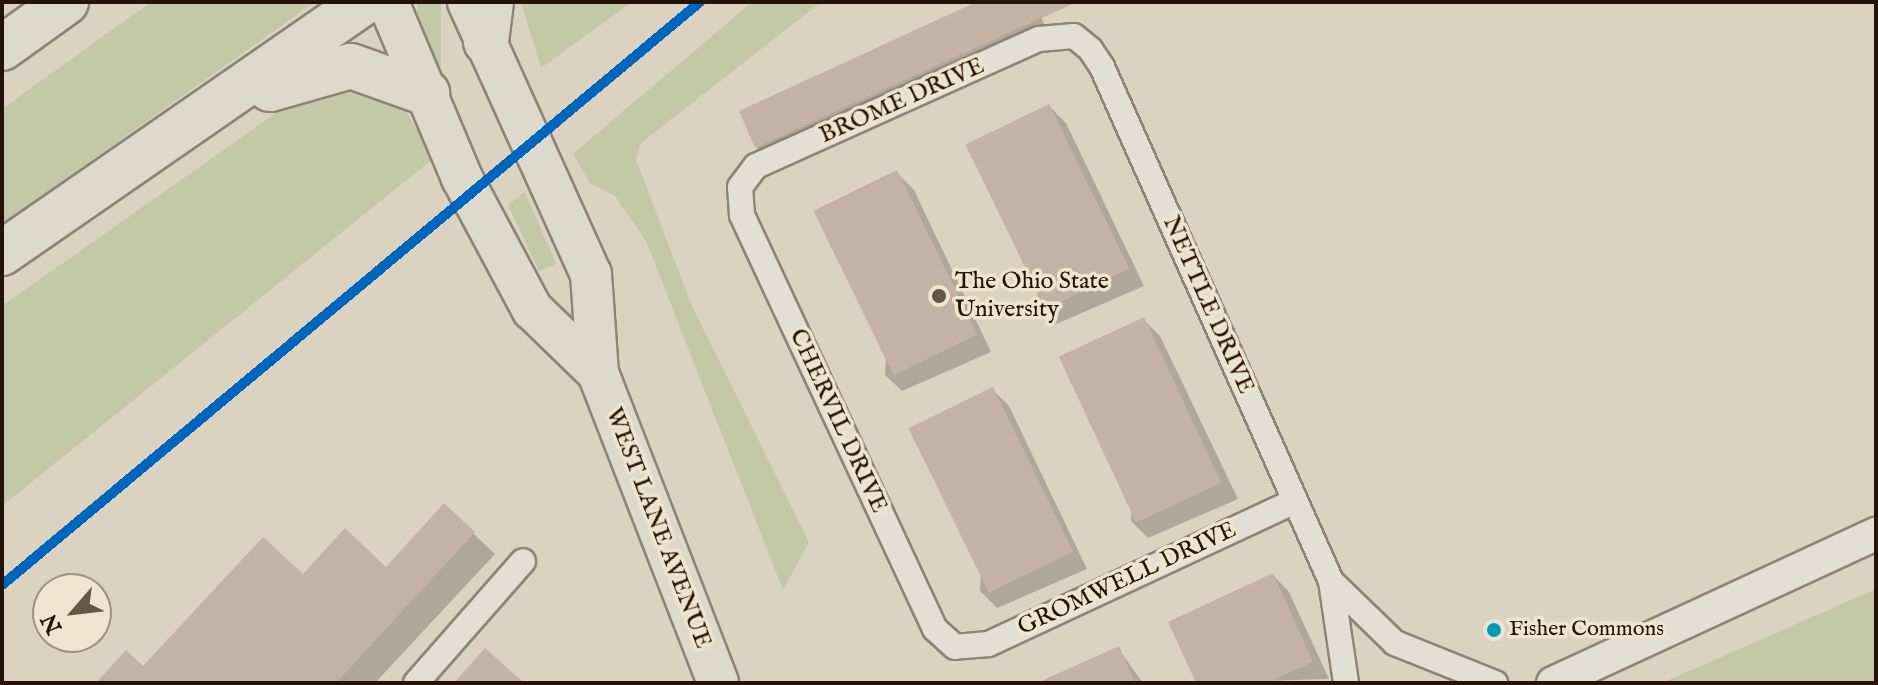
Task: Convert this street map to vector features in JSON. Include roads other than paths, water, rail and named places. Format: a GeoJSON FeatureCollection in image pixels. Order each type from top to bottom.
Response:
{"type":"FeatureCollection","features":[{"type":"Feature","properties":{"kind":"highway"},"geometry":{"type":"LineString","coordinates":[[2,48],[66,2]]}},
{"type":"Feature","properties":{"kind":"highway"},"geometry":{"type":"LineString","coordinates":[[2,253],[365,2]]}},
{"type":"Feature","properties":{"kind":"highway"},"geometry":{"type":"LineString","coordinates":[[191,124],[324,69],[383,72],[427,93]]}},
{"type":"Feature","properties":{"kind":"main road","name":"WEST LANE AVENUE"},"geometry":{"type":"LineString","coordinates":[[388,2],[427,93],[532,309],[598,373]]}},
{"type":"Feature","properties":{"kind":"main road","name":"WEST LANE AVENUE"},"geometry":{"type":"LineString","coordinates":[[468,2],[489,22],[591,274],[598,373],[718,683]]}},
{"type":"Feature","properties":{"kind":"street","name":"BROME DRIVE"},"geometry":{"type":"LineString","coordinates":[[740,187],[756,166],[1039,39],[1074,36]]}},
{"type":"Feature","properties":{"kind":"street","name":"NETTLE DRIVE"},"geometry":{"type":"LineString","coordinates":[[1074,36],[1102,67],[1331,581],[1346,683]]}},
{"type":"Feature","properties":{"kind":"street","name":"CHERVIL DRIVE"},"geometry":{"type":"LineString","coordinates":[[740,187],[742,215],[935,629],[955,647]]}},
{"type":"Feature","properties":{"kind":"street","name":"GROMWELL DRIVE"},"geometry":{"type":"LineString","coordinates":[[955,647],[988,644],[1295,501]]}},
{"type":"Feature","properties":{"kind":"street"},"geometry":{"type":"LineString","coordinates":[[1553,683],[1876,534]]}},
{"type":"Feature","properties":{"kind":"street"},"geometry":{"type":"LineString","coordinates":[[416,683],[523,561]]}},
{"type":"Feature","properties":{"kind":"street","name":"NETTLE DRIVE"},"geometry":{"type":"LineString","coordinates":[[1331,581],[1395,643],[1495,683]]}},
{"type":"Feature","properties":{"kind":"place","name":"The Ohio State University"},"geometry":{"type":"Point","coordinates":[939,296]}},
{"type":"Feature","properties":{"kind":"place","name":"Fisher Commons"},"geometry":{"type":"Point","coordinates":[1494,630]}}]}
